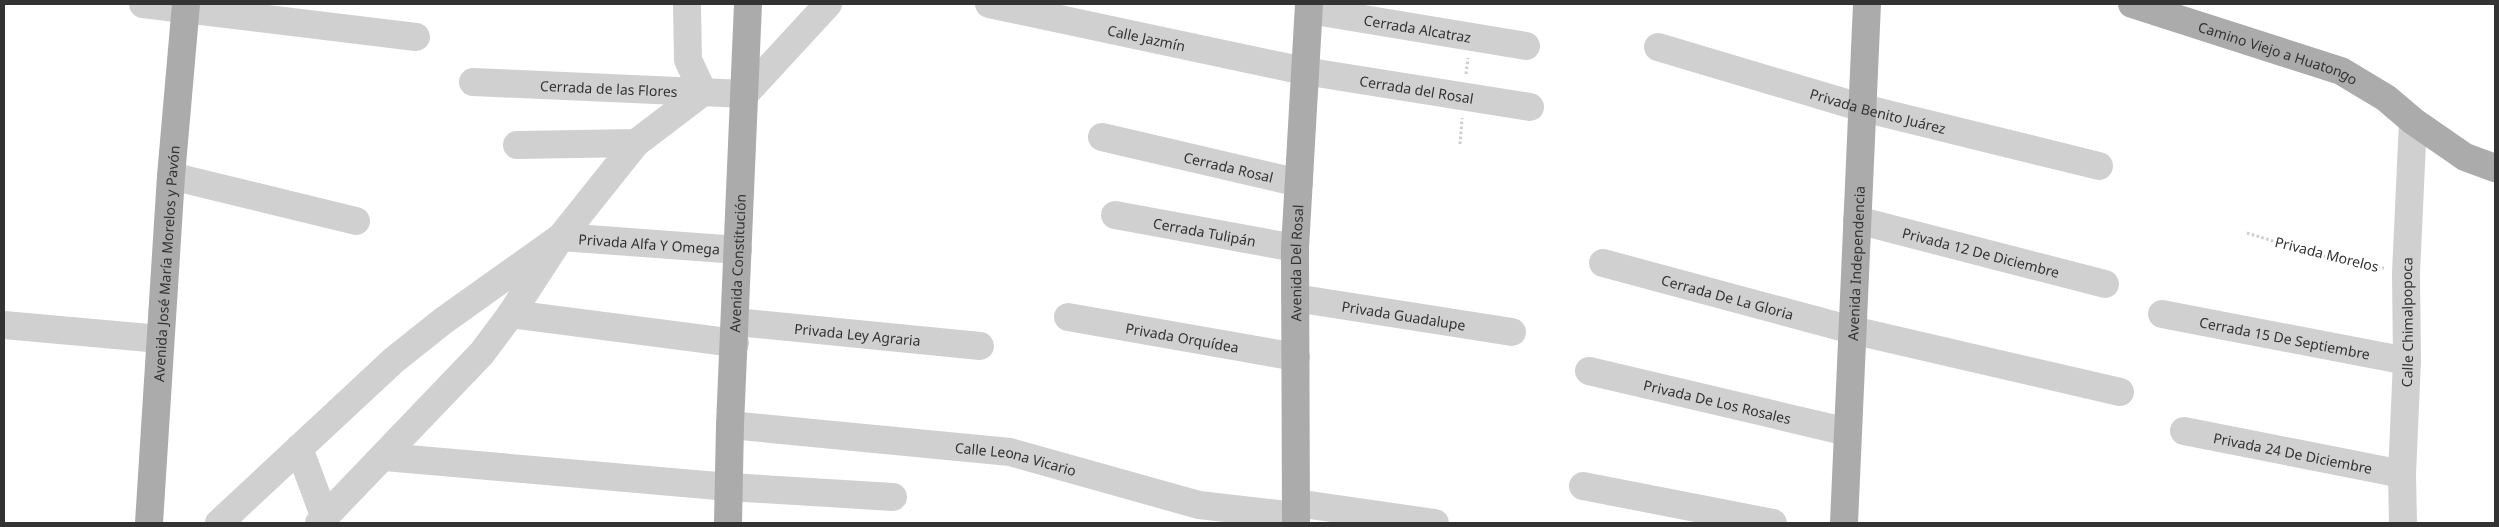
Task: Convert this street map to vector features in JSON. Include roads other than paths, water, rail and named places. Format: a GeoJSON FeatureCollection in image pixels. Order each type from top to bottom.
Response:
{"type":"FeatureCollection","features":[{"type":"Feature","properties":{"kind":"main road","name":"Avenida Constitución"},"geometry":{"type":"LineString","coordinates":[[728,523],[730,425],[748,4]]}},
{"type":"Feature","properties":{"kind":"main road","name":"Avenida Independencia"},"geometry":{"type":"LineString","coordinates":[[1844,523],[1867,4]]}},
{"type":"Feature","properties":{"kind":"main road","name":"Camino Viejo a Huatongo"},"geometry":{"type":"LineString","coordinates":[[2132,4],[2341,71],[2386,98],[2414,121],[2465,157],[2495,168]]}},
{"type":"Feature","properties":{"kind":"main road","name":"Avenida José María Morelos y Pavón"},"geometry":{"type":"LineString","coordinates":[[149,523],[171,176],[186,6]]}},
{"type":"Feature","properties":{"kind":"main road","name":"Avenida Del Rosal"},"geometry":{"type":"LineString","coordinates":[[1296,514],[1295,248],[1309,7]]}},
{"type":"Feature","properties":{"kind":"street"},"geometry":{"type":"LineString","coordinates":[[143,4],[186,6],[416,37]]}},
{"type":"Feature","properties":{"kind":"street"},"geometry":{"type":"LineString","coordinates":[[299,448],[322,520],[385,457],[482,353],[511,314],[561,237],[636,143],[703,92],[688,60],[687,4]]}},
{"type":"Feature","properties":{"kind":"street"},"geometry":{"type":"LineString","coordinates":[[745,94],[828,4]]}},
{"type":"Feature","properties":{"kind":"street","name":"Calle Jazmín"},"geometry":{"type":"LineString","coordinates":[[989,4],[1304,71]]}},
{"type":"Feature","properties":{"kind":"street","name":"Cerrada Alcatraz"},"geometry":{"type":"LineString","coordinates":[[1309,7],[1526,46]]}},
{"type":"Feature","properties":{"kind":"street","name":"Privada Benito Juárez"},"geometry":{"type":"LineString","coordinates":[[1658,47],[1863,108],[2098,166]]}},
{"type":"Feature","properties":{"kind":"street","name":"Cerrada del Rosal"},"geometry":{"type":"LineString","coordinates":[[1304,71],[1530,107]]}},
{"type":"Feature","properties":{"kind":"street","name":"Cerrada de las Flores"},"geometry":{"type":"LineString","coordinates":[[473,82],[745,94]]}},
{"type":"Feature","properties":{"kind":"street","name":"Calle Chimalpopoca"},"geometry":{"type":"LineString","coordinates":[[2403,523],[2402,474],[2407,361],[2406,273],[2414,121]]}},
{"type":"Feature","properties":{"kind":"street","name":"Cerrada Rosal"},"geometry":{"type":"LineString","coordinates":[[1102,137],[1160,149],[1298,183]]}},
{"type":"Feature","properties":{"kind":"street"},"geometry":{"type":"LineString","coordinates":[[517,145],[636,143]]}},
{"type":"Feature","properties":{"kind":"street"},"geometry":{"type":"LineString","coordinates":[[171,176],[356,221]]}},
{"type":"Feature","properties":{"kind":"street","name":"Cerrada Tulipán"},"geometry":{"type":"LineString","coordinates":[[1115,214],[1295,248]]}},
{"type":"Feature","properties":{"kind":"street","name":"Privada 12 De Diciembre"},"geometry":{"type":"LineString","coordinates":[[1857,220],[2105,284]]}},
{"type":"Feature","properties":{"kind":"street"},"geometry":{"type":"LineString","coordinates":[[219,523],[394,360],[443,321],[561,237]]}},
{"type":"Feature","properties":{"kind":"street","name":"Privada Alfa Y Omega"},"geometry":{"type":"LineString","coordinates":[[561,237],[738,250]]}},
{"type":"Feature","properties":{"kind":"street","name":"Cerrada De La Gloria"},"geometry":{"type":"LineString","coordinates":[[1604,263],[1852,330],[2120,392]]}},
{"type":"Feature","properties":{"kind":"street","name":"Privada Guadalupe"},"geometry":{"type":"LineString","coordinates":[[1295,298],[1512,332]]}},
{"type":"Feature","properties":{"kind":"street","name":"Privada Ley Agraria"},"geometry":{"type":"LineString","coordinates":[[511,314],[735,332],[980,346]]}},
{"type":"Feature","properties":{"kind":"street","name":"Cerrada 15 De Septiembre"},"geometry":{"type":"LineString","coordinates":[[2162,314],[2407,361]]}},
{"type":"Feature","properties":{"kind":"street","name":"Privada Orquídea"},"geometry":{"type":"LineString","coordinates":[[1068,317],[1296,357]]}},
{"type":"Feature","properties":{"kind":"street"},"geometry":{"type":"LineString","coordinates":[[4,325],[160,339]]}},
{"type":"Feature","properties":{"kind":"street","name":"Privada De Los Rosales"},"geometry":{"type":"LineString","coordinates":[[1589,371],[1848,432]]}},
{"type":"Feature","properties":{"kind":"street","name":"Calle Leona Vicario"},"geometry":{"type":"LineString","coordinates":[[730,425],[1010,452],[1199,504],[1296,514],[1435,523]]}},
{"type":"Feature","properties":{"kind":"street","name":"Privada 24 De Diciembre"},"geometry":{"type":"LineString","coordinates":[[2184,431],[2402,474]]}},
{"type":"Feature","properties":{"kind":"street"},"geometry":{"type":"LineString","coordinates":[[385,457],[729,487],[892,497]]}},
{"type":"Feature","properties":{"kind":"street"},"geometry":{"type":"LineString","coordinates":[[1583,486],[1773,523]]}}]}
